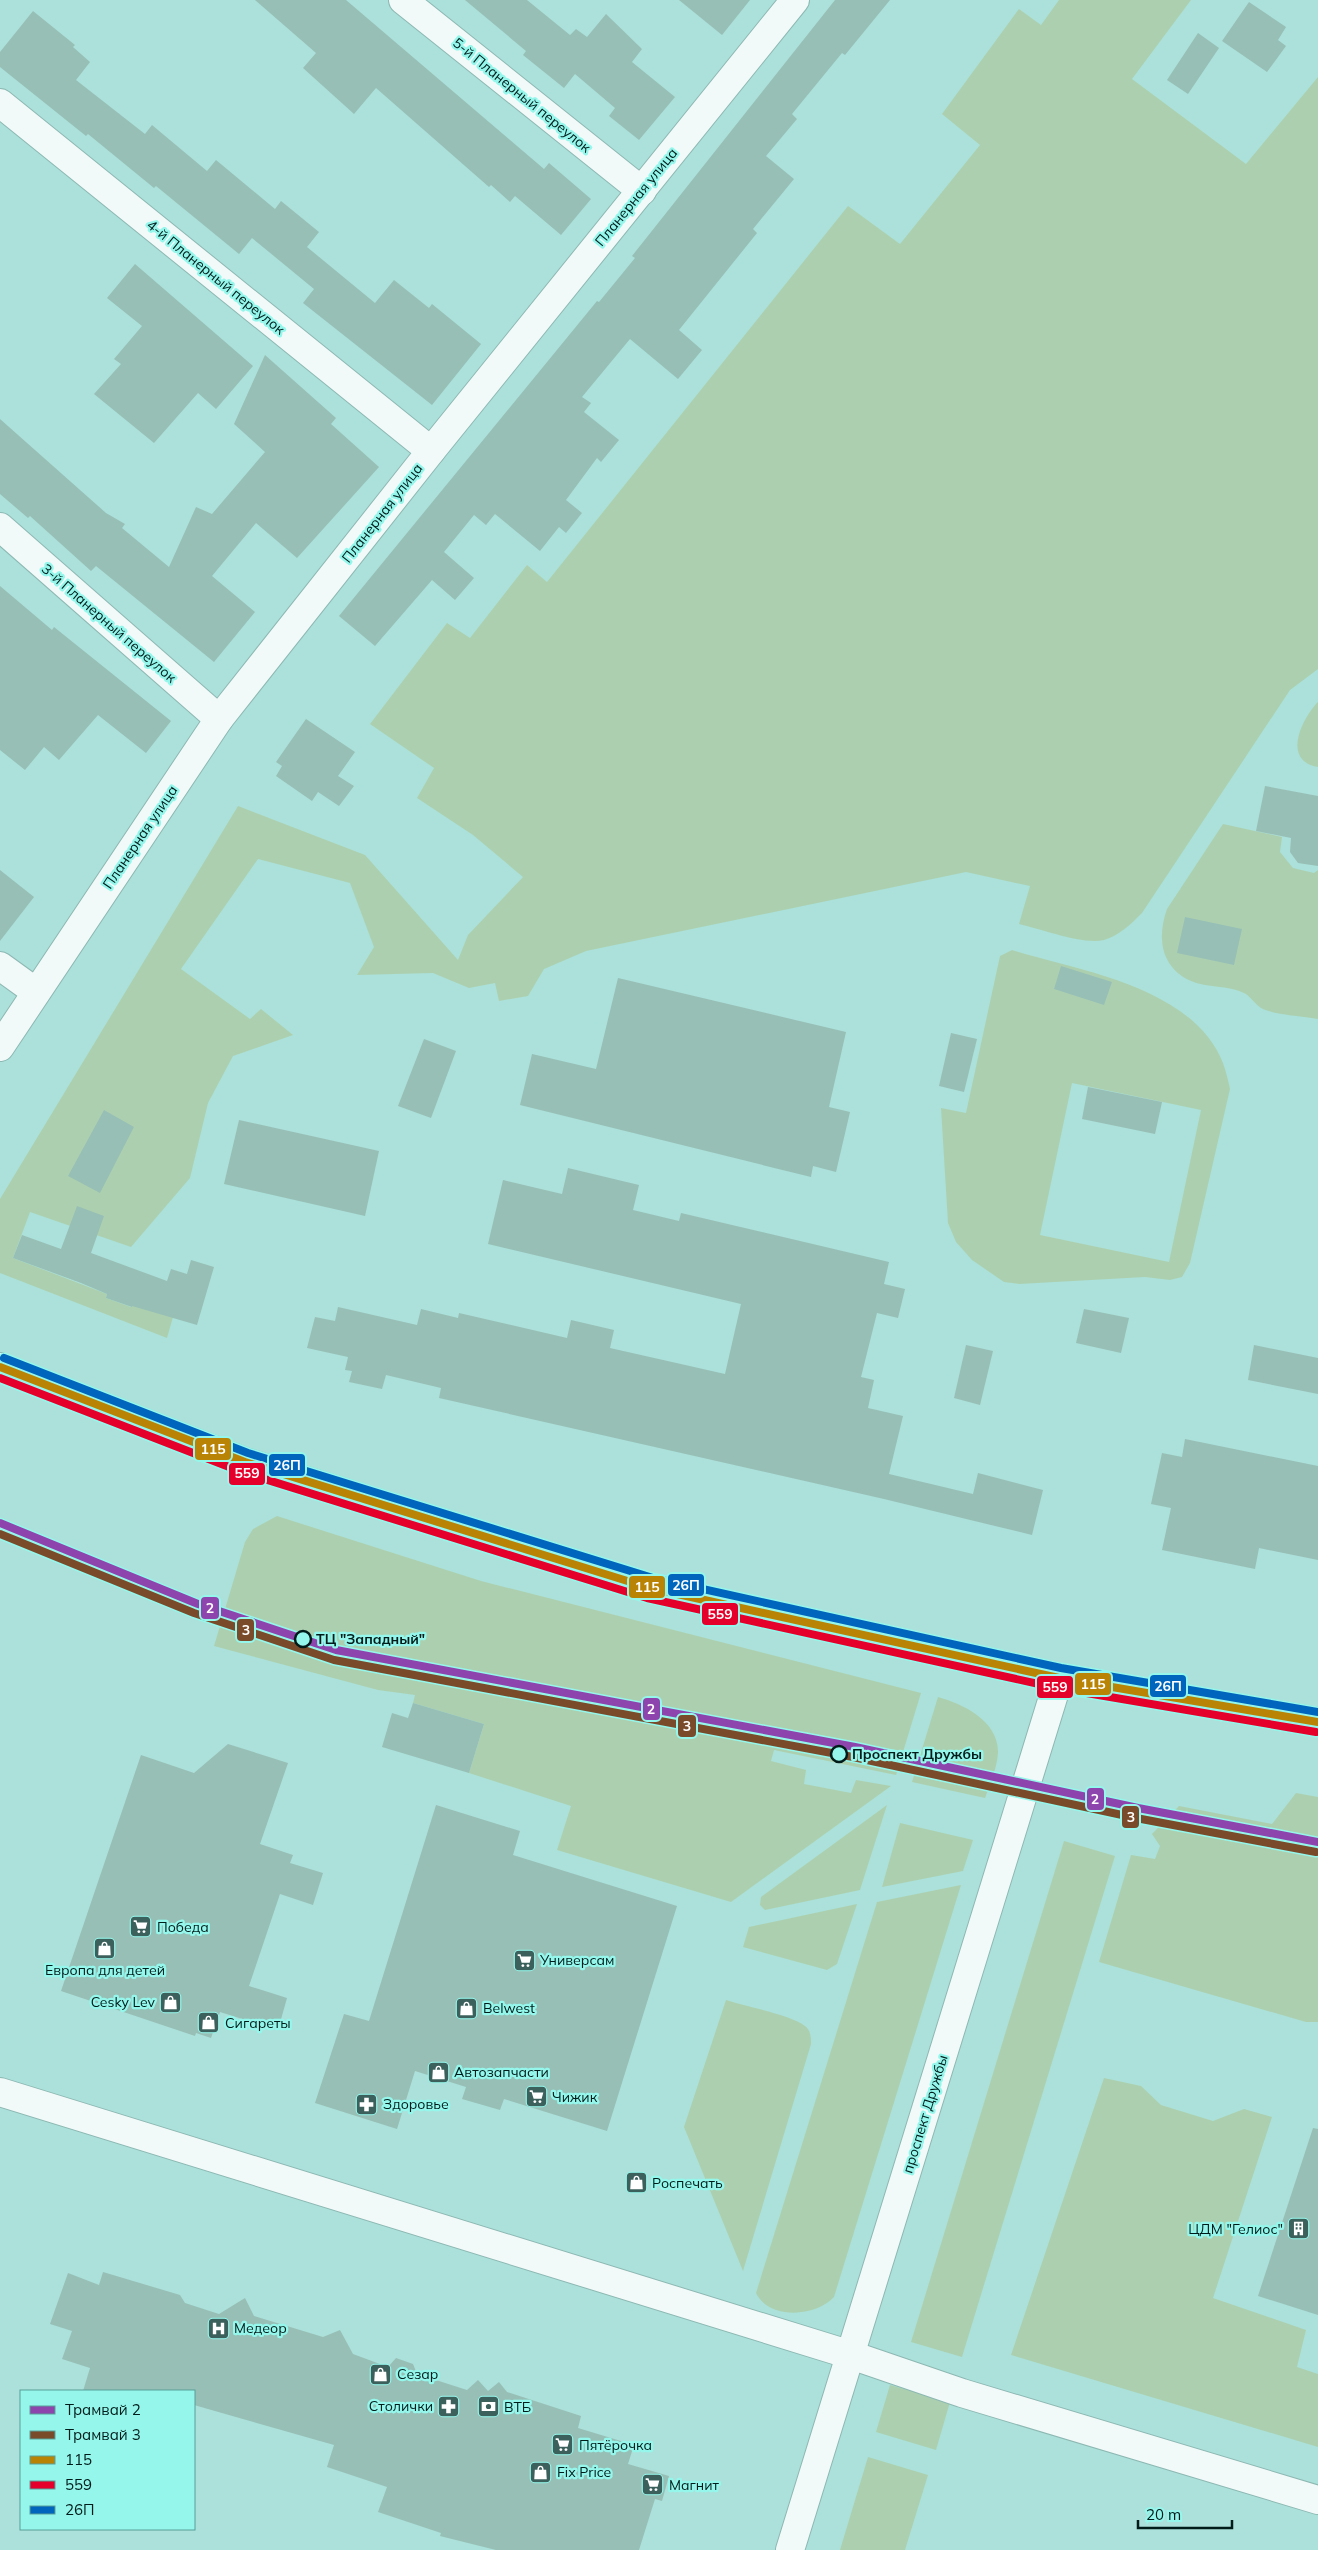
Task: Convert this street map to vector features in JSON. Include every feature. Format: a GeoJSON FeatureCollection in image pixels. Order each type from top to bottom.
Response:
{"type":"FeatureCollection","features":[{"type":"Feature","properties":{"kind":"street","name":"5-й Планерный переулок"},"geometry":{"type":"LineString","coordinates":[[403,0],[642,191]]}},
{"type":"Feature","properties":{"kind":"street","name":"Планерная улица"},"geometry":{"type":"LineString","coordinates":[[0,1047],[219,719],[431,451],[795,0]]}},
{"type":"Feature","properties":{"kind":"street","name":"4-й Планерный переулок"},"geometry":{"type":"LineString","coordinates":[[0,103],[431,451]]}},
{"type":"Feature","properties":{"kind":"street","name":"3-й Планерный переулок"},"geometry":{"type":"LineString","coordinates":[[0,527],[219,719]]}},
{"type":"Feature","properties":{"kind":"street"},"geometry":{"type":"LineString","coordinates":[[0,966],[36,992]]}},
{"type":"Feature","properties":{"kind":"street"},"geometry":{"type":"LineString","coordinates":[[0,1367],[246,1462],[650,1588],[1060,1678],[1318,1722]]}},
{"type":"Feature","properties":{"kind":"street","name":"проспект Дружбы"},"geometry":{"type":"LineString","coordinates":[[790,2550],[1060,1678]]}},
{"type":"Feature","properties":{"kind":"street"},"geometry":{"type":"LineString","coordinates":[[0,2092],[851,2355],[962,2393],[1318,2500]]}},
{"type":"Feature","properties":{"kind":"green space"},"geometry":{"type":"Polygon","coordinates":[[[1059,0],[1191,0],[1132,79],[1246,164],[1318,77],[1318,669],[1290,690],[1142,913],[1130,925],[1104,940],[1095,941],[1062,936],[1019,924],[1030,886],[966,872],[586,951],[544,969],[528,996],[499,1001],[495,983],[469,988],[433,973],[357,975],[374,947],[350,883],[258,859],[181,969],[250,1019],[261,1009],[293,1035],[233,1056],[208,1103],[190,1178],[131,1247],[30,1212],[13,1258],[107,1294],[106,1298],[131,1307],[136,1295],[173,1317],[167,1338],[0,1273],[0,1199],[238,806],[365,855],[458,960],[468,935],[523,877],[473,835],[417,798],[434,768],[370,724],[447,623],[470,638],[527,565],[547,582],[848,206],[900,244],[980,145],[942,114],[1019,9],[1041,25],[1059,0]]]}},
{"type":"Feature","properties":{"kind":"green space"},"geometry":{"type":"Polygon","coordinates":[[[1318,702],[1318,767],[1307,763],[1300,757],[1298,738],[1306,718],[1318,702]]]}},
{"type":"Feature","properties":{"kind":"green space"},"geometry":{"type":"Polygon","coordinates":[[[1223,824],[1282,837],[1280,852],[1293,868],[1314,873],[1318,870],[1318,1019],[1281,1014],[1267,1010],[1261,1008],[1246,994],[1238,990],[1191,981],[1173,968],[1167,959],[1162,940],[1162,930],[1167,909],[1223,824]]]}},
{"type":"Feature","properties":{"kind":"green space"},"geometry":{"type":"Polygon","coordinates":[[[1012,950],[1101,975],[1161,999],[1187,1016],[1208,1037],[1223,1063],[1230,1089],[1190,1263],[1182,1277],[1170,1280],[1145,1277],[1019,1284],[1004,1282],[972,1260],[956,1242],[948,1223],[941,1108],[966,1113],[1000,956],[1012,950]],[[1072,1083],[1040,1235],[1169,1262],[1201,1110],[1072,1083]]]}},
{"type":"Feature","properties":{"kind":"green space"},"geometry":{"type":"Polygon","coordinates":[[[277,1516],[481,1581],[921,1693],[896,1775],[774,1750],[771,1761],[806,1770],[804,1784],[851,1793],[856,1780],[891,1786],[731,1902],[557,1850],[571,1806],[469,1773],[484,1724],[413,1703],[415,1695],[378,1690],[214,1646],[245,1542],[253,1529],[277,1516]]]}},
{"type":"Feature","properties":{"kind":"green space"},"geometry":{"type":"Polygon","coordinates":[[[938,1697],[968,1709],[986,1723],[993,1732],[997,1742],[998,1753],[993,1776],[985,1798],[912,1782],[938,1697]]]}},
{"type":"Feature","properties":{"kind":"green space"},"geometry":{"type":"Polygon","coordinates":[[[1296,1793],[1318,1797],[1318,2022],[1306,2022],[1099,1962],[1131,1855],[1155,1859],[1160,1846],[1152,1834],[1179,1806],[1272,1824],[1296,1793]]]}},
{"type":"Feature","properties":{"kind":"green space"},"geometry":{"type":"Polygon","coordinates":[[[887,1805],[860,1890],[765,1910],[760,1905],[761,1897],[887,1805]]]}},
{"type":"Feature","properties":{"kind":"green space"},"geometry":{"type":"Polygon","coordinates":[[[900,1823],[973,1840],[963,1871],[882,1887],[900,1823]]]}},
{"type":"Feature","properties":{"kind":"green space"},"geometry":{"type":"Polygon","coordinates":[[[1064,1841],[1115,1856],[962,2357],[911,2342],[1064,1841]]]}},
{"type":"Feature","properties":{"kind":"green space"},"geometry":{"type":"Polygon","coordinates":[[[961,1885],[834,2297],[826,2304],[805,2312],[793,2313],[771,2308],[762,2302],[756,2293],[877,1902],[961,1885]]]}},
{"type":"Feature","properties":{"kind":"green space"},"geometry":{"type":"Polygon","coordinates":[[[857,1904],[837,1964],[827,1970],[743,1947],[749,1927],[857,1904]]]}},
{"type":"Feature","properties":{"kind":"green space"},"geometry":{"type":"Polygon","coordinates":[[[726,2000],[798,2022],[807,2028],[811,2039],[743,2271],[684,2127],[726,2000]]]}},
{"type":"Feature","properties":{"kind":"green space"},"geometry":{"type":"Polygon","coordinates":[[[1104,2078],[1141,2086],[1161,2105],[1213,2121],[1244,2109],[1272,2117],[1213,2298],[1306,2330],[1297,2367],[1318,2374],[1318,2447],[1011,2355],[1104,2078]]]}},
{"type":"Feature","properties":{"kind":"green space"},"geometry":{"type":"Polygon","coordinates":[[[890,2385],[950,2402],[936,2450],[876,2432],[890,2385]]]}},
{"type":"Feature","properties":{"kind":"green space"},"geometry":{"type":"Polygon","coordinates":[[[868,2457],[928,2475],[905,2550],[840,2550],[868,2457]]]}},
{"type":"Feature","properties":{"kind":"building"},"geometry":{"type":"Polygon","coordinates":[[[255,0],[346,0],[544,169],[549,163],[591,199],[561,235],[515,196],[510,202],[491,185],[489,187],[376,88],[354,114],[303,68],[316,53],[255,0]]]}},
{"type":"Feature","properties":{"kind":"building"},"geometry":{"type":"Polygon","coordinates":[[[465,0],[527,0],[570,35],[576,29],[587,37],[606,14],[642,49],[632,62],[675,97],[639,140],[609,116],[615,108],[575,74],[564,88],[523,55],[526,51],[465,0]]]}},
{"type":"Feature","properties":{"kind":"building"},"geometry":{"type":"Polygon","coordinates":[[[679,0],[750,0],[722,35],[679,0]]]}},
{"type":"Feature","properties":{"kind":"building"},"geometry":{"type":"Polygon","coordinates":[[[835,0],[890,0],[845,55],[842,53],[792,114],[797,119],[766,156],[794,179],[753,229],[757,233],[679,330],[702,350],[678,379],[630,339],[582,397],[591,403],[584,412],[619,440],[601,462],[597,458],[566,500],[582,513],[566,533],[559,527],[540,551],[495,514],[486,525],[474,515],[444,552],[474,578],[455,600],[432,580],[375,646],[339,616],[597,301],[599,302],[635,258],[632,256],[835,0]]]}},
{"type":"Feature","properties":{"kind":"building"},"geometry":{"type":"Polygon","coordinates":[[[1249,2],[1286,27],[1278,40],[1286,46],[1267,72],[1222,41],[1249,2]]]}},
{"type":"Feature","properties":{"kind":"building"},"geometry":{"type":"Polygon","coordinates":[[[33,11],[75,45],[73,47],[90,62],[76,80],[145,134],[152,125],[207,171],[216,160],[275,209],[281,201],[319,232],[307,247],[375,303],[394,280],[429,308],[432,304],[481,344],[432,405],[303,303],[314,289],[252,238],[239,254],[156,186],[154,188],[88,134],[86,136],[0,67],[0,52],[33,11]]]}},
{"type":"Feature","properties":{"kind":"building"},"geometry":{"type":"Polygon","coordinates":[[[1198,33],[1219,48],[1188,94],[1167,80],[1198,33]]]}},
{"type":"Feature","properties":{"kind":"building"},"geometry":{"type":"Polygon","coordinates":[[[135,264],[253,366],[216,409],[198,393],[154,443],[94,394],[121,364],[114,359],[142,326],[107,298],[135,264]]]}},
{"type":"Feature","properties":{"kind":"building"},"geometry":{"type":"Polygon","coordinates":[[[265,355],[336,418],[331,424],[379,467],[297,558],[256,523],[212,576],[255,612],[214,662],[96,566],[91,571],[30,516],[28,518],[0,494],[0,419],[106,513],[125,524],[122,528],[169,567],[196,507],[212,514],[265,452],[234,424],[265,355]]]}},
{"type":"Feature","properties":{"kind":"building"},"geometry":{"type":"Polygon","coordinates":[[[0,586],[52,630],[54,627],[171,721],[146,753],[98,715],[59,760],[44,747],[25,770],[0,750],[0,586]]]}},
{"type":"Feature","properties":{"kind":"building"},"geometry":{"type":"Polygon","coordinates":[[[306,719],[355,752],[338,776],[354,786],[339,806],[318,792],[312,801],[276,776],[282,766],[276,762],[306,719]]]}},
{"type":"Feature","properties":{"kind":"building"},"geometry":{"type":"Polygon","coordinates":[[[1265,786],[1318,796],[1318,866],[1298,863],[1290,852],[1291,838],[1256,831],[1265,786]]]}},
{"type":"Feature","properties":{"kind":"building"},"geometry":{"type":"Polygon","coordinates":[[[0,870],[34,897],[0,941],[0,870]]]}},
{"type":"Feature","properties":{"kind":"building"},"geometry":{"type":"Polygon","coordinates":[[[1185,917],[1242,929],[1234,965],[1177,953],[1185,917]]]}},
{"type":"Feature","properties":{"kind":"building"},"geometry":{"type":"Polygon","coordinates":[[[1061,966],[1112,982],[1104,1005],[1054,989],[1061,966]]]}},
{"type":"Feature","properties":{"kind":"building"},"geometry":{"type":"Polygon","coordinates":[[[618,978],[846,1032],[829,1107],[850,1112],[836,1172],[813,1166],[811,1177],[520,1105],[532,1054],[596,1069],[618,978]]]}},
{"type":"Feature","properties":{"kind":"building"},"geometry":{"type":"Polygon","coordinates":[[[951,1033],[977,1039],[964,1092],[939,1086],[951,1033]]]}},
{"type":"Feature","properties":{"kind":"building"},"geometry":{"type":"Polygon","coordinates":[[[424,1039],[456,1051],[431,1118],[398,1106],[424,1039]]]}},
{"type":"Feature","properties":{"kind":"building"},"geometry":{"type":"Polygon","coordinates":[[[1088,1087],[1162,1102],[1155,1134],[1082,1119],[1088,1087]]]}},
{"type":"Feature","properties":{"kind":"building"},"geometry":{"type":"Polygon","coordinates":[[[104,1110],[134,1127],[100,1193],[68,1176],[104,1110]]]}},
{"type":"Feature","properties":{"kind":"building"},"geometry":{"type":"Polygon","coordinates":[[[239,1120],[379,1151],[365,1216],[224,1184],[239,1120]]]}},
{"type":"Feature","properties":{"kind":"building"},"geometry":{"type":"Polygon","coordinates":[[[568,1168],[639,1185],[633,1210],[679,1221],[681,1213],[889,1262],[884,1284],[905,1289],[898,1318],[877,1313],[861,1377],[874,1380],[868,1408],[903,1416],[889,1474],[973,1494],[978,1473],[1043,1490],[1032,1535],[884,1499],[439,1398],[441,1388],[386,1375],[382,1389],[349,1382],[352,1371],[345,1370],[348,1357],[307,1348],[315,1317],[335,1321],[338,1307],[417,1325],[421,1309],[458,1318],[459,1313],[567,1338],[571,1320],[614,1330],[610,1348],[725,1374],[741,1304],[488,1244],[503,1180],[562,1194],[568,1168]]]}},
{"type":"Feature","properties":{"kind":"building"},"geometry":{"type":"Polygon","coordinates":[[[77,1206],[104,1216],[91,1253],[167,1281],[171,1269],[187,1274],[191,1260],[214,1267],[197,1325],[106,1298],[107,1294],[13,1258],[22,1235],[61,1249],[77,1206]]]}},
{"type":"Feature","properties":{"kind":"building"},"geometry":{"type":"Polygon","coordinates":[[[1084,1309],[1129,1318],[1121,1353],[1076,1343],[1084,1309]]]}},
{"type":"Feature","properties":{"kind":"building"},"geometry":{"type":"Polygon","coordinates":[[[966,1345],[993,1351],[980,1405],[954,1398],[966,1345]]]}},
{"type":"Feature","properties":{"kind":"building"},"geometry":{"type":"Polygon","coordinates":[[[1254,1345],[1318,1358],[1318,1394],[1248,1380],[1254,1345]]]}},
{"type":"Feature","properties":{"kind":"building"},"geometry":{"type":"Polygon","coordinates":[[[1185,1439],[1318,1466],[1318,1560],[1259,1548],[1255,1569],[1162,1550],[1171,1508],[1151,1504],[1162,1453],[1182,1457],[1185,1439]]]}},
{"type":"Feature","properties":{"kind":"building"},"geometry":{"type":"Polygon","coordinates":[[[413,1703],[484,1724],[469,1773],[382,1747],[392,1713],[408,1718],[413,1703]]]}},
{"type":"Feature","properties":{"kind":"building"},"geometry":{"type":"Polygon","coordinates":[[[228,1744],[288,1763],[260,1844],[293,1855],[290,1863],[323,1873],[313,1905],[280,1894],[249,1986],[287,1998],[278,2030],[220,2012],[211,2038],[196,2033],[195,2036],[61,1991],[141,1755],[194,1773],[228,1744]]]}},
{"type":"Feature","properties":{"kind":"building","name":"Универсам"},"geometry":{"type":"Polygon","coordinates":[[[436,1805],[520,1831],[513,1855],[677,1906],[607,2131],[504,2099],[500,2110],[462,2099],[466,2087],[415,2071],[397,2129],[315,2103],[344,2014],[369,2021],[436,1805]]]}},
{"type":"Feature","properties":{"kind":"building","name":"ЦДМ \"Гелиос\""},"geometry":{"type":"Polygon","coordinates":[[[1313,2128],[1318,2129],[1318,2315],[1258,2296],[1313,2128]]]}},
{"type":"Feature","properties":{"kind":"building"},"geometry":{"type":"Polygon","coordinates":[[[103,2272],[180,2295],[185,2303],[219,2314],[245,2298],[254,2316],[323,2337],[340,2330],[353,2354],[388,2367],[396,2358],[413,2364],[417,2374],[467,2390],[478,2380],[488,2391],[499,2382],[507,2392],[581,2416],[578,2428],[634,2445],[628,2464],[669,2476],[662,2501],[655,2499],[639,2550],[496,2550],[440,2536],[441,2533],[378,2512],[387,2487],[327,2467],[334,2445],[195,2405],[195,2390],[83,2390],[90,2368],[62,2359],[72,2331],[50,2324],[68,2273],[99,2285],[103,2272]]]}},
{"type":"Feature","properties":{"kind":"tram line","name":"2"},"geometry":{"type":"LineString","coordinates":[[0,1523],[198,1604],[336,1650],[855,1747],[1138,1808],[1318,1842]]}},
{"type":"Feature","properties":{"kind":"tram line","name":"3"},"geometry":{"type":"LineString","coordinates":[[0,1534],[194,1613],[334,1660],[853,1757],[1136,1818],[1316,1852]]}},
{"type":"Feature","properties":{"kind":"transit line","name":"26П"},"geometry":{"type":"LineString","coordinates":[[4,1358],[248,1453],[653,1578],[1061,1668],[1318,1712]]}},
{"type":"Feature","properties":{"kind":"transit line","name":"115"},"geometry":{"type":"LineString","coordinates":[[0,1367],[245,1462],[650,1588],[1059,1678],[1318,1722]]}},
{"type":"Feature","properties":{"kind":"transit line","name":"559"},"geometry":{"type":"LineString","coordinates":[[0,1378],[242,1472],[647,1598],[1057,1688],[1316,1732]]}},
{"type":"Feature","properties":{"kind":"place","name":"ТЦ \"Западный\""},"geometry":{"type":"Point","coordinates":[303,1639]}},
{"type":"Feature","properties":{"kind":"place","name":"Проспект Дружбы"},"geometry":{"type":"Point","coordinates":[839,1754]}},
{"type":"Feature","properties":{"kind":"place","name":"Победа"},"geometry":{"type":"Point","coordinates":[141,1927]}},
{"type":"Feature","properties":{"kind":"place","name":"Европа для детей"},"geometry":{"type":"Point","coordinates":[105,1948]}},
{"type":"Feature","properties":{"kind":"place","name":"Универсам"},"geometry":{"type":"Point","coordinates":[524,1960]}},
{"type":"Feature","properties":{"kind":"place","name":"Cesky Lev"},"geometry":{"type":"Point","coordinates":[171,2002]}},
{"type":"Feature","properties":{"kind":"place","name":"Belwest"},"geometry":{"type":"Point","coordinates":[467,2008]}},
{"type":"Feature","properties":{"kind":"place","name":"Сигареты"},"geometry":{"type":"Point","coordinates":[209,2023]}},
{"type":"Feature","properties":{"kind":"place","name":"Автозапчасти"},"geometry":{"type":"Point","coordinates":[438,2072]}},
{"type":"Feature","properties":{"kind":"place","name":"Чижик"},"geometry":{"type":"Point","coordinates":[536,2097]}},
{"type":"Feature","properties":{"kind":"place","name":"Здоровье"},"geometry":{"type":"Point","coordinates":[367,2104]}},
{"type":"Feature","properties":{"kind":"place","name":"Роспечать"},"geometry":{"type":"Point","coordinates":[636,2183]}},
{"type":"Feature","properties":{"kind":"place","name":"ЦДМ \"Гелиос\""},"geometry":{"type":"Point","coordinates":[1299,2229]}},
{"type":"Feature","properties":{"kind":"place","name":"Медеор"},"geometry":{"type":"Point","coordinates":[218,2328]}},
{"type":"Feature","properties":{"kind":"place","name":"Сезар"},"geometry":{"type":"Point","coordinates":[381,2374]}},
{"type":"Feature","properties":{"kind":"place","name":"Столички"},"geometry":{"type":"Point","coordinates":[449,2406]}},
{"type":"Feature","properties":{"kind":"place","name":"ВТБ"},"geometry":{"type":"Point","coordinates":[488,2407]}},
{"type":"Feature","properties":{"kind":"place","name":"Пятёрочка"},"geometry":{"type":"Point","coordinates":[563,2445]}},
{"type":"Feature","properties":{"kind":"place","name":"Fix Price"},"geometry":{"type":"Point","coordinates":[541,2472]}},
{"type":"Feature","properties":{"kind":"place","name":"Магнит"},"geometry":{"type":"Point","coordinates":[653,2485]}}]}
